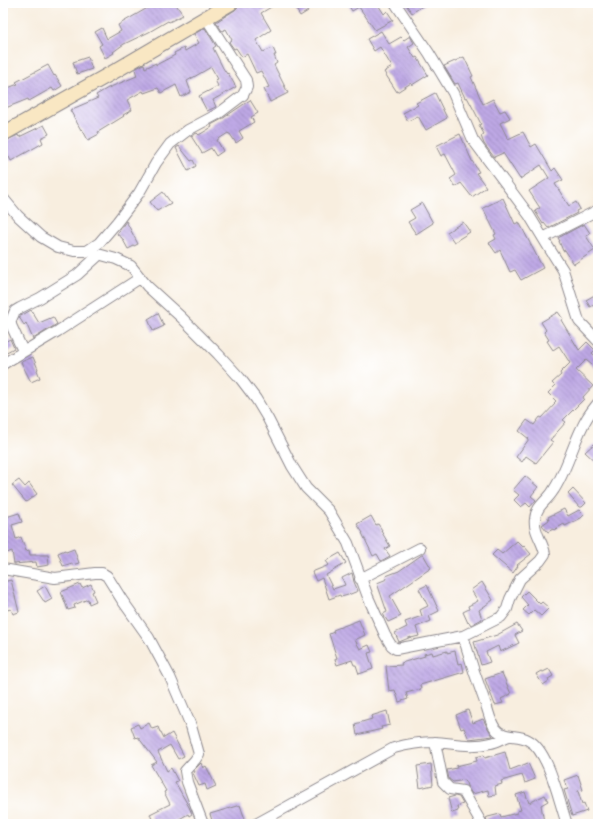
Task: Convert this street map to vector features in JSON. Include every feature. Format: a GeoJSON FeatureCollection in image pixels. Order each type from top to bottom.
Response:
{"type":"FeatureCollection","features":[{"type":"Feature","properties":{"kind":"main road"},"geometry":{"type":"LineString","coordinates":[[3,134],[231,3]]}},
{"type":"Feature","properties":{"kind":"street"},"geometry":{"type":"LineString","coordinates":[[394,3],[429,53],[453,93],[474,140],[543,238],[562,270],[579,321],[598,341]]}},
{"type":"Feature","properties":{"kind":"street"},"geometry":{"type":"LineString","coordinates":[[87,251],[99,243],[117,222],[139,193],[170,144],[196,124],[218,114],[243,95],[247,87],[246,80],[206,18]]}},
{"type":"Feature","properties":{"kind":"street"},"geometry":{"type":"LineString","coordinates":[[3,198],[18,216],[41,237],[58,247],[74,251],[87,251],[116,259],[131,266],[147,286],[218,354],[256,399],[292,466],[306,488],[329,511],[348,543],[360,579],[385,635],[391,645],[396,649],[463,636],[501,617],[508,609],[510,599],[520,579],[540,561],[545,554],[544,547],[534,520],[538,508],[552,492],[563,473],[574,444],[587,417],[598,403]]}},
{"type":"Feature","properties":{"kind":"street"},"geometry":{"type":"LineString","coordinates":[[543,238],[598,210]]}},
{"type":"Feature","properties":{"kind":"street"},"geometry":{"type":"LineString","coordinates":[[23,351],[11,325],[11,320],[15,311],[40,298],[77,275],[99,255]]}},
{"type":"Feature","properties":{"kind":"street"},"geometry":{"type":"LineString","coordinates":[[3,364],[58,331],[140,278]]}},
{"type":"Feature","properties":{"kind":"street"},"geometry":{"type":"LineString","coordinates":[[360,579],[420,548]]}},
{"type":"Feature","properties":{"kind":"street"},"geometry":{"type":"LineString","coordinates":[[3,569],[55,578],[95,573],[102,573],[108,576],[122,600],[149,638],[170,678],[192,726],[199,754],[185,771],[187,782],[203,824]]}},
{"type":"Feature","properties":{"kind":"street"},"geometry":{"type":"LineString","coordinates":[[463,636],[494,728],[500,733],[508,736],[517,736],[530,740],[539,749],[548,765],[567,824]]}},
{"type":"Feature","properties":{"kind":"street"},"geometry":{"type":"LineString","coordinates":[[256,824],[394,748],[413,743],[435,742],[460,745],[479,745],[491,743],[508,736]]}},
{"type":"Feature","properties":{"kind":"street"},"geometry":{"type":"LineString","coordinates":[[435,742],[443,782],[450,789],[463,791],[482,824]]}},
{"type":"Feature","properties":{"kind":"building"},"geometry":{"type":"Polygon","coordinates":[[[154,3],[175,3],[183,15],[169,22],[168,21],[124,44],[113,52],[114,53],[105,58],[99,46],[102,44],[95,32],[102,28],[107,39],[121,31],[118,25],[154,3]]]}},
{"type":"Feature","properties":{"kind":"building"},"geometry":{"type":"Polygon","coordinates":[[[241,3],[278,3],[261,13],[271,30],[256,40],[263,52],[273,48],[277,63],[274,65],[288,93],[270,102],[264,89],[269,87],[261,71],[256,73],[247,54],[242,57],[236,48],[234,49],[229,42],[232,40],[226,29],[222,31],[216,22],[235,10],[241,3]]]}},
{"type":"Feature","properties":{"kind":"building"},"geometry":{"type":"Polygon","coordinates":[[[292,3],[313,3],[306,8],[308,11],[300,16],[292,3]]]}},
{"type":"Feature","properties":{"kind":"building"},"geometry":{"type":"Polygon","coordinates":[[[347,3],[377,3],[384,14],[387,11],[393,20],[375,30],[359,7],[352,11],[347,3]]]}},
{"type":"Feature","properties":{"kind":"building"},"geometry":{"type":"Polygon","coordinates":[[[405,3],[427,3],[412,13],[405,3]]]}},
{"type":"Feature","properties":{"kind":"building"},"geometry":{"type":"Polygon","coordinates":[[[205,28],[216,46],[213,48],[223,68],[227,74],[228,73],[236,87],[213,100],[216,107],[207,111],[199,96],[218,86],[215,80],[218,79],[211,67],[187,81],[191,92],[181,97],[176,85],[161,93],[158,88],[144,93],[143,91],[127,100],[132,110],[98,132],[99,134],[88,140],[70,110],[98,98],[96,95],[108,88],[137,76],[135,69],[144,64],[145,68],[156,63],[156,65],[175,55],[174,53],[184,48],[185,51],[199,43],[194,34],[205,28]]]}},
{"type":"Feature","properties":{"kind":"building"},"geometry":{"type":"Polygon","coordinates":[[[381,31],[389,44],[401,37],[404,40],[410,36],[414,43],[408,47],[415,58],[417,57],[428,75],[397,92],[384,72],[392,67],[380,47],[374,51],[367,39],[381,31]]]}},
{"type":"Feature","properties":{"kind":"building"},"geometry":{"type":"Polygon","coordinates":[[[88,57],[92,69],[77,74],[73,62],[88,57]]]}},
{"type":"Feature","properties":{"kind":"building"},"geometry":{"type":"Polygon","coordinates":[[[464,57],[473,76],[471,77],[483,104],[493,99],[500,112],[505,110],[510,118],[500,123],[508,139],[523,132],[531,147],[536,144],[552,171],[555,168],[563,180],[555,184],[569,206],[576,202],[580,209],[576,211],[577,213],[548,228],[544,223],[543,224],[535,211],[540,208],[529,191],[549,178],[541,165],[520,179],[503,153],[494,157],[484,144],[481,136],[484,134],[479,125],[481,124],[475,112],[467,97],[465,98],[458,83],[455,84],[444,66],[464,57]]]}},
{"type":"Feature","properties":{"kind":"building"},"geometry":{"type":"Polygon","coordinates":[[[48,65],[62,86],[54,91],[52,88],[29,101],[28,99],[3,109],[3,90],[18,84],[16,82],[48,65]]]}},
{"type":"Feature","properties":{"kind":"building"},"geometry":{"type":"Polygon","coordinates":[[[435,93],[447,118],[426,130],[418,116],[408,121],[403,113],[418,105],[416,103],[435,93]]]}},
{"type":"Feature","properties":{"kind":"building"},"geometry":{"type":"Polygon","coordinates":[[[250,100],[258,113],[251,117],[254,122],[239,131],[243,138],[236,143],[228,133],[217,140],[223,151],[216,156],[211,148],[202,153],[191,136],[197,133],[199,135],[212,127],[211,125],[250,100]]]}},
{"type":"Feature","properties":{"kind":"building"},"geometry":{"type":"Polygon","coordinates":[[[44,125],[49,134],[41,138],[43,143],[11,161],[9,157],[3,160],[3,142],[18,135],[19,137],[44,125]]]}},
{"type":"Feature","properties":{"kind":"building"},"geometry":{"type":"Polygon","coordinates":[[[460,134],[472,161],[479,172],[476,173],[486,187],[472,197],[461,183],[455,187],[450,179],[456,175],[445,154],[441,156],[436,146],[460,134]]]}},
{"type":"Feature","properties":{"kind":"building"},"geometry":{"type":"Polygon","coordinates":[[[179,146],[191,161],[193,160],[196,166],[188,171],[176,148],[179,146]]]}},
{"type":"Feature","properties":{"kind":"building"},"geometry":{"type":"Polygon","coordinates":[[[163,192],[171,203],[157,211],[150,202],[163,192]]]}},
{"type":"Feature","properties":{"kind":"building"},"geometry":{"type":"Polygon","coordinates":[[[503,198],[515,224],[519,222],[543,268],[521,280],[515,270],[510,272],[500,250],[496,253],[489,243],[496,239],[494,235],[496,234],[483,208],[503,198]]]}},
{"type":"Feature","properties":{"kind":"building"},"geometry":{"type":"Polygon","coordinates":[[[422,203],[433,223],[416,234],[408,222],[415,218],[410,210],[422,203]]]}},
{"type":"Feature","properties":{"kind":"building"},"geometry":{"type":"Polygon","coordinates":[[[126,221],[138,244],[128,249],[122,238],[117,234],[126,221]]]}},
{"type":"Feature","properties":{"kind":"building"},"geometry":{"type":"Polygon","coordinates":[[[463,222],[470,232],[454,242],[447,232],[463,222]]]}},
{"type":"Feature","properties":{"kind":"building"},"geometry":{"type":"Polygon","coordinates":[[[584,224],[590,233],[586,236],[595,250],[574,264],[565,250],[563,251],[558,238],[584,224]]]}},
{"type":"Feature","properties":{"kind":"building"},"geometry":{"type":"Polygon","coordinates":[[[598,293],[598,303],[590,307],[586,300],[598,293]]]}},
{"type":"Feature","properties":{"kind":"building"},"geometry":{"type":"Polygon","coordinates":[[[31,310],[39,323],[53,317],[57,324],[33,339],[26,323],[24,325],[19,317],[31,310]]]}},
{"type":"Feature","properties":{"kind":"building"},"geometry":{"type":"Polygon","coordinates":[[[558,312],[563,319],[561,320],[579,350],[587,342],[595,350],[592,353],[598,359],[598,370],[586,360],[576,370],[593,386],[583,397],[584,399],[563,420],[566,422],[550,440],[553,442],[536,463],[526,456],[522,462],[516,457],[529,439],[519,431],[527,420],[534,425],[540,417],[542,418],[555,404],[554,403],[556,401],[548,393],[555,386],[552,383],[561,375],[560,373],[570,363],[559,346],[553,350],[547,341],[549,340],[544,332],[546,330],[541,322],[558,312]]]}},
{"type":"Feature","properties":{"kind":"building"},"geometry":{"type":"Polygon","coordinates":[[[158,313],[164,326],[153,331],[148,319],[158,313]]]}},
{"type":"Feature","properties":{"kind":"building"},"geometry":{"type":"Polygon","coordinates":[[[10,339],[14,348],[3,354],[3,343],[10,339]]]}},
{"type":"Feature","properties":{"kind":"building"},"geometry":{"type":"Polygon","coordinates":[[[33,357],[40,378],[31,382],[21,362],[33,357]]]}},
{"type":"Feature","properties":{"kind":"building"},"geometry":{"type":"Polygon","coordinates":[[[594,444],[598,448],[598,464],[585,452],[594,444]]]}},
{"type":"Feature","properties":{"kind":"building"},"geometry":{"type":"Polygon","coordinates":[[[525,476],[538,487],[531,496],[536,500],[530,507],[526,503],[521,507],[514,500],[519,495],[513,490],[525,476]]]}},
{"type":"Feature","properties":{"kind":"building"},"geometry":{"type":"Polygon","coordinates":[[[19,480],[25,487],[29,483],[37,494],[26,502],[12,485],[19,480]]]}},
{"type":"Feature","properties":{"kind":"building"},"geometry":{"type":"Polygon","coordinates":[[[573,489],[586,503],[582,507],[579,507],[568,494],[573,489]]]}},
{"type":"Feature","properties":{"kind":"building"},"geometry":{"type":"Polygon","coordinates":[[[564,509],[568,516],[579,510],[584,515],[565,526],[564,524],[548,532],[542,525],[549,520],[548,517],[564,509]]]}},
{"type":"Feature","properties":{"kind":"building"},"geometry":{"type":"Polygon","coordinates":[[[19,513],[22,522],[12,525],[16,539],[21,537],[26,551],[29,550],[30,555],[48,555],[49,565],[37,567],[36,562],[14,564],[12,551],[7,553],[3,541],[3,518],[19,513]]]}},
{"type":"Feature","properties":{"kind":"building"},"geometry":{"type":"Polygon","coordinates":[[[371,516],[376,525],[378,524],[382,530],[381,531],[390,546],[385,549],[390,556],[381,561],[377,554],[373,556],[363,533],[357,524],[371,516]]]}},
{"type":"Feature","properties":{"kind":"building"},"geometry":{"type":"Polygon","coordinates":[[[517,541],[531,554],[517,565],[518,566],[513,573],[492,555],[497,550],[502,554],[517,541]]]}},
{"type":"Feature","properties":{"kind":"building"},"geometry":{"type":"Polygon","coordinates":[[[74,549],[79,563],[72,565],[72,563],[63,566],[58,553],[65,550],[66,552],[74,549]]]}},
{"type":"Feature","properties":{"kind":"building"},"geometry":{"type":"Polygon","coordinates":[[[340,553],[346,563],[326,575],[333,589],[345,585],[342,578],[352,573],[358,591],[341,597],[340,595],[329,599],[322,578],[316,581],[312,572],[329,565],[326,561],[340,553]]]}},
{"type":"Feature","properties":{"kind":"building"},"geometry":{"type":"Polygon","coordinates":[[[423,554],[431,568],[390,596],[401,616],[388,622],[383,614],[387,612],[377,583],[387,579],[386,576],[399,571],[423,554]]]}},
{"type":"Feature","properties":{"kind":"building"},"geometry":{"type":"Polygon","coordinates":[[[11,580],[19,612],[13,614],[11,609],[3,611],[3,582],[11,580]]]}},
{"type":"Feature","properties":{"kind":"building"},"geometry":{"type":"Polygon","coordinates":[[[482,582],[493,600],[479,610],[482,619],[471,625],[469,622],[468,623],[463,612],[469,609],[468,606],[478,601],[471,590],[482,582]]]}},
{"type":"Feature","properties":{"kind":"building"},"geometry":{"type":"Polygon","coordinates":[[[80,584],[82,588],[91,584],[94,591],[92,592],[96,601],[89,604],[88,599],[74,605],[75,608],[68,610],[61,592],[80,584]]]}},
{"type":"Feature","properties":{"kind":"building"},"geometry":{"type":"Polygon","coordinates":[[[427,585],[439,611],[429,616],[431,621],[416,627],[419,636],[411,637],[399,642],[395,633],[407,627],[405,622],[422,616],[420,610],[428,606],[419,589],[427,585]]]}},
{"type":"Feature","properties":{"kind":"building"},"geometry":{"type":"Polygon","coordinates":[[[45,586],[52,599],[45,603],[37,591],[45,586]]]}},
{"type":"Feature","properties":{"kind":"building"},"geometry":{"type":"Polygon","coordinates":[[[527,591],[540,604],[542,602],[549,608],[541,616],[534,610],[529,615],[523,610],[528,605],[521,597],[527,591]]]}},
{"type":"Feature","properties":{"kind":"building"},"geometry":{"type":"Polygon","coordinates":[[[359,620],[365,635],[355,640],[360,649],[369,645],[372,652],[368,653],[373,669],[359,674],[356,665],[354,665],[352,660],[337,665],[335,659],[337,658],[329,634],[334,632],[333,630],[359,620]]]}},
{"type":"Feature","properties":{"kind":"building"},"geometry":{"type":"Polygon","coordinates":[[[517,624],[522,631],[515,635],[519,643],[500,652],[498,646],[486,652],[490,662],[481,665],[474,642],[497,635],[517,624]]]}},
{"type":"Feature","properties":{"kind":"building"},"geometry":{"type":"Polygon","coordinates":[[[447,651],[447,653],[455,651],[458,664],[462,663],[464,672],[420,685],[421,689],[406,693],[408,699],[399,702],[395,690],[389,691],[386,666],[402,665],[401,663],[425,656],[424,654],[432,652],[433,655],[447,651]]]}},
{"type":"Feature","properties":{"kind":"building"},"geometry":{"type":"Polygon","coordinates":[[[549,669],[553,676],[543,685],[536,674],[549,669]]]}},
{"type":"Feature","properties":{"kind":"building"},"geometry":{"type":"Polygon","coordinates":[[[502,673],[511,694],[501,699],[503,703],[495,705],[485,679],[502,673]]]}},
{"type":"Feature","properties":{"kind":"building"},"geometry":{"type":"Polygon","coordinates":[[[468,710],[473,723],[483,719],[493,736],[469,739],[464,728],[461,729],[456,715],[468,710]]]}},
{"type":"Feature","properties":{"kind":"building"},"geometry":{"type":"Polygon","coordinates":[[[387,711],[390,725],[381,727],[382,729],[357,735],[355,724],[372,719],[371,716],[387,711]]]}},
{"type":"Feature","properties":{"kind":"building"},"geometry":{"type":"Polygon","coordinates":[[[149,723],[152,729],[158,727],[164,738],[172,733],[184,756],[178,759],[170,745],[158,752],[167,771],[171,768],[178,781],[175,782],[192,814],[189,816],[188,814],[171,824],[163,824],[159,819],[153,822],[150,814],[170,804],[164,792],[166,791],[151,765],[157,762],[138,737],[135,738],[131,727],[138,724],[140,728],[149,723]]]}},
{"type":"Feature","properties":{"kind":"building"},"geometry":{"type":"Polygon","coordinates":[[[505,752],[510,770],[528,763],[535,779],[525,783],[522,775],[501,781],[502,784],[495,786],[496,795],[489,796],[488,790],[472,794],[465,780],[453,782],[449,779],[447,770],[457,768],[456,766],[477,761],[476,757],[484,755],[485,758],[505,752]]]}},
{"type":"Feature","properties":{"kind":"building"},"geometry":{"type":"Polygon","coordinates":[[[201,763],[203,768],[206,766],[216,786],[207,790],[205,784],[199,786],[193,773],[201,763]]]}},
{"type":"Feature","properties":{"kind":"building"},"geometry":{"type":"Polygon","coordinates":[[[431,764],[433,785],[420,788],[417,766],[431,764]]]}},
{"type":"Feature","properties":{"kind":"building"},"geometry":{"type":"Polygon","coordinates":[[[578,775],[583,790],[578,791],[582,804],[584,803],[587,811],[572,816],[564,790],[568,789],[564,780],[578,775]]]}},
{"type":"Feature","properties":{"kind":"building"},"geometry":{"type":"Polygon","coordinates":[[[525,792],[529,803],[545,795],[548,801],[541,805],[544,822],[539,824],[488,824],[486,818],[488,817],[500,814],[501,817],[517,813],[517,811],[521,810],[516,795],[525,792]]]}},
{"type":"Feature","properties":{"kind":"building"},"geometry":{"type":"Polygon","coordinates":[[[455,796],[459,797],[463,804],[457,806],[458,811],[452,813],[448,798],[455,796]]]}},
{"type":"Feature","properties":{"kind":"building"},"geometry":{"type":"Polygon","coordinates":[[[240,805],[246,822],[240,824],[213,824],[210,814],[240,805]]]}}]}
